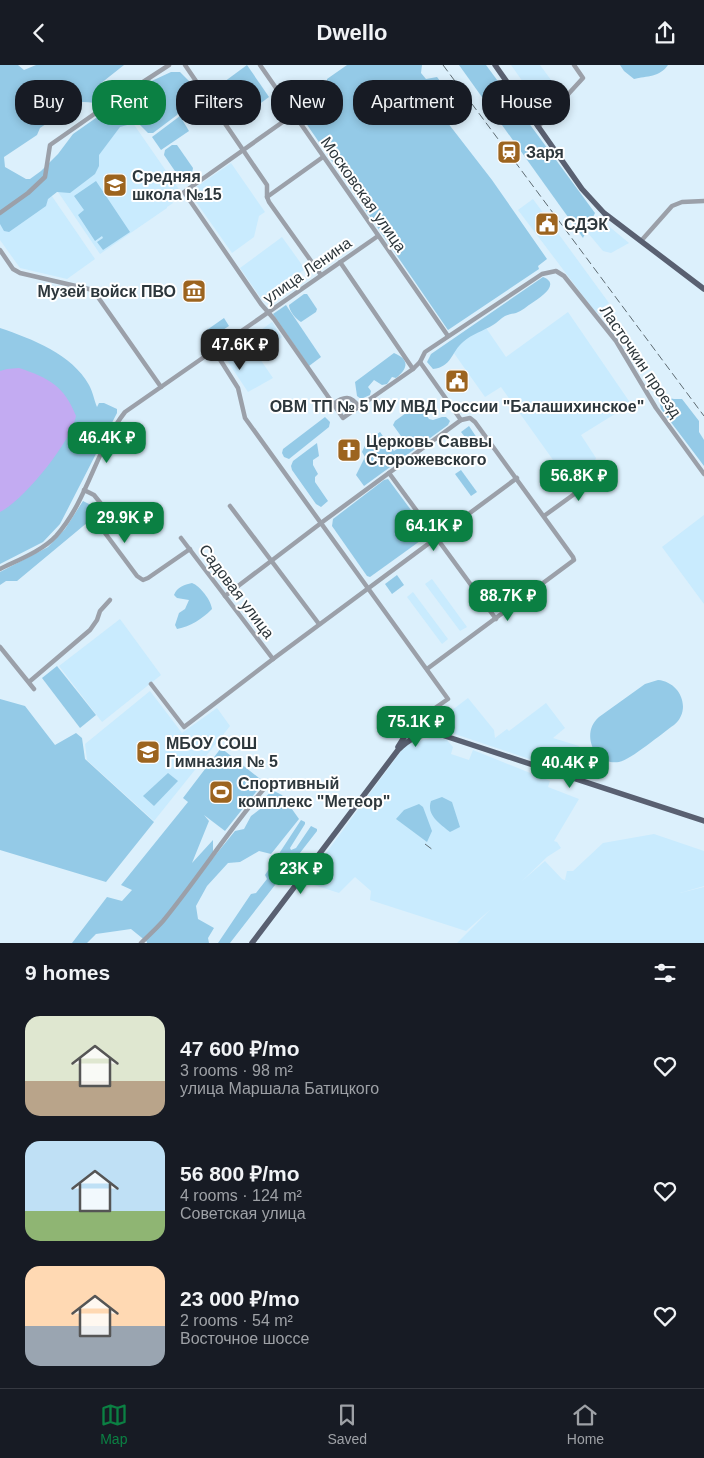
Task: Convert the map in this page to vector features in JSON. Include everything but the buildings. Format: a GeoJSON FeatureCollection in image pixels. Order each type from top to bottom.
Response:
{"type":"FeatureCollection","features":[{"type":"Feature","properties":{"kind":"main road"},"geometry":{"type":"LineString","coordinates":[[495,65],[586,194],[604,213],[704,289]]}},
{"type":"Feature","properties":{"kind":"main road"},"geometry":{"type":"LineString","coordinates":[[416,725],[411,733],[417,736],[442,735]]}},
{"type":"Feature","properties":{"kind":"main road"},"geometry":{"type":"LineString","coordinates":[[416,725],[704,821]]}},
{"type":"Feature","properties":{"kind":"main road"},"geometry":{"type":"LineString","coordinates":[[391,758],[406,742],[421,732],[416,725]]}},
{"type":"Feature","properties":{"kind":"main road"},"geometry":{"type":"LineString","coordinates":[[252,943],[416,725]]}},
{"type":"Feature","properties":{"kind":"street"},"geometry":{"type":"LineString","coordinates":[[0,213],[28,193],[45,177],[50,145],[169,65]]}},
{"type":"Feature","properties":{"kind":"street"},"geometry":{"type":"LineString","coordinates":[[185,65],[267,185],[267,197],[321,275]]}},
{"type":"Feature","properties":{"kind":"street","name":"Московская улица"},"geometry":{"type":"LineString","coordinates":[[260,65],[271,81]]}},
{"type":"Feature","properties":{"kind":"street"},"geometry":{"type":"LineString","coordinates":[[538,127],[583,78],[574,65]]}},
{"type":"Feature","properties":{"kind":"street"},"geometry":{"type":"LineString","coordinates":[[279,125],[185,191],[184,194],[343,419],[412,369],[420,362],[425,352],[448,337]]}},
{"type":"Feature","properties":{"kind":"street","name":"Московская улица"},"geometry":{"type":"LineString","coordinates":[[301,125],[448,337]]}},
{"type":"Feature","properties":{"kind":"street"},"geometry":{"type":"LineString","coordinates":[[267,197],[323,157]]}},
{"type":"Feature","properties":{"kind":"street"},"geometry":{"type":"LineString","coordinates":[[640,241],[672,206],[682,202],[704,201]]}},
{"type":"Feature","properties":{"kind":"street","name":"улица Ленина"},"geometry":{"type":"LineString","coordinates":[[0,569],[46,544],[56,536],[68,519],[125,412],[378,236]]}},
{"type":"Feature","properties":{"kind":"street"},"geometry":{"type":"LineString","coordinates":[[0,250],[13,269],[20,273],[93,290],[161,387]]}},
{"type":"Feature","properties":{"kind":"street"},"geometry":{"type":"LineString","coordinates":[[340,263],[412,369]]}},
{"type":"Feature","properties":{"kind":"street","name":"Ласточкин проезд"},"geometry":{"type":"LineString","coordinates":[[448,337],[542,274],[556,271],[564,276],[612,335],[656,409],[704,474]]}},
{"type":"Feature","properties":{"kind":"street"},"geometry":{"type":"LineString","coordinates":[[214,350],[238,388],[245,418],[448,699],[425,715],[416,725]]}},
{"type":"Feature","properties":{"kind":"street"},"geometry":{"type":"LineString","coordinates":[[420,362],[461,420]]}},
{"type":"Feature","properties":{"kind":"street"},"geometry":{"type":"LineString","coordinates":[[333,404],[340,399],[348,397],[354,400],[359,407]]}},
{"type":"Feature","properties":{"kind":"street"},"geometry":{"type":"LineString","coordinates":[[225,596],[388,473],[461,420],[470,418],[517,478],[574,560],[427,669]]}},
{"type":"Feature","properties":{"kind":"street"},"geometry":{"type":"LineString","coordinates":[[544,516],[572,495],[596,469]]}},
{"type":"Feature","properties":{"kind":"street"},"geometry":{"type":"LineString","coordinates":[[388,473],[496,619]]}},
{"type":"Feature","properties":{"kind":"street"},"geometry":{"type":"LineString","coordinates":[[151,684],[184,727],[517,478]]}},
{"type":"Feature","properties":{"kind":"street"},"geometry":{"type":"LineString","coordinates":[[84,490],[94,495],[111,516],[105,533],[137,575],[143,580],[190,549]]}},
{"type":"Feature","properties":{"kind":"street"},"geometry":{"type":"LineString","coordinates":[[230,506],[320,624]]}},
{"type":"Feature","properties":{"kind":"street","name":"Садовая улица"},"geometry":{"type":"LineString","coordinates":[[181,538],[273,659]]}},
{"type":"Feature","properties":{"kind":"street"},"geometry":{"type":"LineString","coordinates":[[29,682],[90,629],[97,620],[100,611],[110,600]]}},
{"type":"Feature","properties":{"kind":"street"},"geometry":{"type":"LineString","coordinates":[[0,647],[34,689]]}},
{"type":"Feature","properties":{"kind":"street"},"geometry":{"type":"LineString","coordinates":[[141,943],[161,923],[228,836],[244,812],[268,784]]}},
{"type":"Feature","properties":{"kind":"shaded area"},"geometry":{"type":"Polygon","coordinates":[[[0,65],[18,65],[24,70],[36,65],[124,65],[105,80],[92,80],[92,103],[82,102],[82,80],[15,80],[15,125],[44,125],[40,128],[37,135],[4,157],[5,167],[26,179],[30,179],[41,171],[58,154],[73,134],[92,121],[92,125],[127,125],[120,127],[99,155],[99,166],[95,174],[70,193],[57,192],[48,199],[46,206],[9,232],[4,231],[0,224],[0,65]]]}},
{"type":"Feature","properties":{"kind":"shaded area"},"geometry":{"type":"Polygon","coordinates":[[[247,65],[257,80],[227,80],[247,65]]]}},
{"type":"Feature","properties":{"kind":"shaded area"},"geometry":{"type":"Polygon","coordinates":[[[347,65],[422,65],[421,73],[426,79],[437,77],[439,80],[353,80],[353,125],[449,125],[492,180],[547,259],[538,266],[539,269],[448,330],[307,125],[343,125],[343,80],[327,79],[347,65]]]}},
{"type":"Feature","properties":{"kind":"shaded area"},"geometry":{"type":"Polygon","coordinates":[[[459,65],[486,65],[497,80],[482,80],[482,97],[472,83],[472,80],[470,80],[459,65]]]}},
{"type":"Feature","properties":{"kind":"shaded area"},"geometry":{"type":"Polygon","coordinates":[[[511,65],[540,65],[551,80],[522,80],[511,65]]]}},
{"type":"Feature","properties":{"kind":"shaded area"},"geometry":{"type":"Polygon","coordinates":[[[620,65],[668,65],[657,74],[634,79],[620,65]]]}},
{"type":"Feature","properties":{"kind":"shaded area"},"geometry":{"type":"Polygon","coordinates":[[[171,72],[180,72],[188,80],[176,80],[176,116],[166,123],[166,80],[154,80],[171,72]]]}},
{"type":"Feature","properties":{"kind":"shaded area"},"geometry":{"type":"Polygon","coordinates":[[[261,85],[269,97],[261,103],[261,85]]]}},
{"type":"Feature","properties":{"kind":"shaded area"},"geometry":{"type":"Polygon","coordinates":[[[176,119],[176,125],[185,125],[189,131],[161,150],[152,137],[176,119]]]}},
{"type":"Feature","properties":{"kind":"shaded area","name":"Средняя школа №15"},"geometry":{"type":"Polygon","coordinates":[[[117,125],[134,125],[180,191],[170,198],[173,203],[167,208],[100,254],[50,180],[117,125]]]}},
{"type":"Feature","properties":{"kind":"shaded area"},"geometry":{"type":"Polygon","coordinates":[[[140,125],[164,125],[153,133],[148,133],[140,125]]]}},
{"type":"Feature","properties":{"kind":"shaded area"},"geometry":{"type":"Polygon","coordinates":[[[502,125],[530,125],[595,213],[583,238],[502,125]]]}},
{"type":"Feature","properties":{"kind":"shaded area"},"geometry":{"type":"Polygon","coordinates":[[[172,145],[177,145],[193,168],[192,173],[184,178],[179,177],[164,155],[165,150],[172,145]]]}},
{"type":"Feature","properties":{"kind":"shaded area"},"geometry":{"type":"Polygon","coordinates":[[[231,163],[265,212],[259,216],[254,237],[232,253],[189,192],[231,163]]]}},
{"type":"Feature","properties":{"kind":"shaded area"},"geometry":{"type":"Polygon","coordinates":[[[96,181],[130,232],[103,250],[97,242],[103,238],[102,236],[95,241],[78,215],[84,210],[74,196],[96,181]]]}},
{"type":"Feature","properties":{"kind":"shaded area"},"geometry":{"type":"Polygon","coordinates":[[[47,189],[95,259],[67,279],[20,268],[0,240],[0,221],[47,189]]]}},
{"type":"Feature","properties":{"kind":"shaded area"},"geometry":{"type":"Polygon","coordinates":[[[533,199],[609,303],[596,313],[518,210],[533,199]]]}},
{"type":"Feature","properties":{"kind":"shaded area"},"geometry":{"type":"Polygon","coordinates":[[[600,219],[629,243],[611,253],[603,251],[588,233],[600,219]]]}},
{"type":"Feature","properties":{"kind":"shaded area"},"geometry":{"type":"Polygon","coordinates":[[[282,237],[305,269],[262,300],[240,268],[282,237]]]}},
{"type":"Feature","properties":{"kind":"shaded area"},"geometry":{"type":"Polygon","coordinates":[[[543,277],[548,280],[550,287],[540,297],[520,311],[505,316],[466,339],[451,359],[439,368],[433,369],[427,362],[431,354],[543,277]]]}},
{"type":"Feature","properties":{"kind":"shaded area"},"geometry":{"type":"Polygon","coordinates":[[[304,294],[307,294],[317,309],[316,312],[301,322],[293,315],[289,305],[304,294]]]}},
{"type":"Feature","properties":{"kind":"shaded area"},"geometry":{"type":"Polygon","coordinates":[[[286,305],[321,357],[309,366],[273,314],[286,305]]]}},
{"type":"Feature","properties":{"kind":"shaded area"},"geometry":{"type":"Polygon","coordinates":[[[568,312],[631,404],[581,435],[596,458],[592,467],[573,488],[501,387],[485,397],[451,349],[484,325],[506,357],[568,312]]]}},
{"type":"Feature","properties":{"kind":"shaded area"},"geometry":{"type":"Polygon","coordinates":[[[224,318],[229,326],[209,339],[204,332],[224,318]]]}},
{"type":"Feature","properties":{"kind":"shaded area"},"geometry":{"type":"Polygon","coordinates":[[[272,322],[282,337],[258,356],[273,378],[248,392],[224,356],[272,322]]]}},
{"type":"Feature","properties":{"kind":"shaded area"},"geometry":{"type":"Polygon","coordinates":[[[0,328],[25,337],[62,356],[82,374],[97,407],[99,403],[104,403],[117,409],[117,413],[60,524],[43,542],[0,564],[0,328]]]}},
{"type":"Feature","properties":{"kind":"shaded area"},"geometry":{"type":"Polygon","coordinates":[[[394,353],[405,361],[406,364],[403,371],[396,378],[392,377],[387,384],[382,385],[374,380],[368,387],[371,391],[370,395],[361,399],[357,396],[355,382],[394,353]]]}},
{"type":"Feature","properties":{"kind":"shaded area"},"geometry":{"type":"Polygon","coordinates":[[[19,368],[39,375],[61,390],[76,416],[65,440],[45,469],[21,496],[0,512],[0,371],[19,368]]]}},
{"type":"Feature","properties":{"kind":"shaded area"},"geometry":{"type":"Polygon","coordinates":[[[664,397],[682,399],[699,421],[699,432],[704,440],[704,466],[661,409],[659,400],[664,397]]]}},
{"type":"Feature","properties":{"kind":"shaded area"},"geometry":{"type":"Polygon","coordinates":[[[417,405],[421,407],[429,419],[446,417],[450,421],[448,425],[364,486],[356,475],[365,457],[362,452],[365,445],[380,432],[394,451],[406,443],[393,425],[395,421],[417,405]]]}},
{"type":"Feature","properties":{"kind":"shaded area"},"geometry":{"type":"Polygon","coordinates":[[[325,417],[330,422],[329,427],[289,459],[284,457],[283,449],[325,417]]]}},
{"type":"Feature","properties":{"kind":"shaded area"},"geometry":{"type":"Polygon","coordinates":[[[469,426],[479,441],[472,446],[461,432],[469,426]]]}},
{"type":"Feature","properties":{"kind":"shaded area"},"geometry":{"type":"Polygon","coordinates":[[[317,443],[319,456],[313,460],[313,465],[318,474],[315,477],[315,482],[328,501],[321,507],[316,504],[291,466],[293,461],[317,443]]]}},
{"type":"Feature","properties":{"kind":"shaded area"},"geometry":{"type":"Polygon","coordinates":[[[461,470],[477,492],[471,496],[455,474],[461,470]]]}},
{"type":"Feature","properties":{"kind":"shaded area"},"geometry":{"type":"Polygon","coordinates":[[[388,479],[428,533],[427,536],[370,577],[367,576],[332,526],[333,519],[384,480],[388,479]]]}},
{"type":"Feature","properties":{"kind":"shaded area"},"geometry":{"type":"Polygon","coordinates":[[[83,501],[93,506],[91,514],[95,511],[101,519],[92,526],[88,522],[17,581],[6,581],[0,585],[0,572],[48,547],[65,529],[83,501]]]}},
{"type":"Feature","properties":{"kind":"shaded area"},"geometry":{"type":"Polygon","coordinates":[[[704,515],[704,604],[662,547],[704,515]]]}},
{"type":"Feature","properties":{"kind":"shaded area"},"geometry":{"type":"Polygon","coordinates":[[[397,575],[404,585],[392,594],[385,584],[397,575]]]}},
{"type":"Feature","properties":{"kind":"shaded area"},"geometry":{"type":"Polygon","coordinates":[[[432,579],[467,627],[460,631],[425,584],[432,579]]]}},
{"type":"Feature","properties":{"kind":"shaded area"},"geometry":{"type":"Polygon","coordinates":[[[192,583],[205,594],[212,609],[196,622],[177,629],[175,625],[179,613],[185,609],[189,600],[177,598],[174,595],[179,588],[192,583]]]}},
{"type":"Feature","properties":{"kind":"shaded area"},"geometry":{"type":"Polygon","coordinates":[[[413,592],[448,639],[442,644],[407,597],[413,592]]]}},
{"type":"Feature","properties":{"kind":"shaded area"},"geometry":{"type":"Polygon","coordinates":[[[120,619],[161,675],[102,722],[59,666],[120,619]]]}},
{"type":"Feature","properties":{"kind":"shaded area"},"geometry":{"type":"Polygon","coordinates":[[[57,666],[96,715],[80,728],[42,678],[57,666]]]}},
{"type":"Feature","properties":{"kind":"shaded area"},"geometry":{"type":"Polygon","coordinates":[[[658,680],[666,682],[678,691],[683,705],[679,719],[674,725],[625,760],[610,762],[603,759],[592,747],[590,739],[593,724],[599,717],[645,684],[658,680]]]}},
{"type":"Feature","properties":{"kind":"shaded area","name":"МБОУ СОШ Гимназия № 5"},"geometry":{"type":"Polygon","coordinates":[[[150,691],[182,733],[217,708],[230,726],[154,821],[87,760],[85,744],[150,691]]]}},
{"type":"Feature","properties":{"kind":"shaded area"},"geometry":{"type":"Polygon","coordinates":[[[468,698],[494,730],[495,738],[507,729],[509,731],[546,703],[565,728],[553,738],[579,746],[594,766],[589,779],[431,726],[468,698]]]}},
{"type":"Feature","properties":{"kind":"shaded area"},"geometry":{"type":"Polygon","coordinates":[[[0,699],[25,706],[55,745],[76,733],[82,738],[85,759],[154,822],[106,882],[0,850],[0,699]]]}},
{"type":"Feature","properties":{"kind":"shaded area"},"geometry":{"type":"Polygon","coordinates":[[[436,737],[447,740],[453,747],[451,754],[469,760],[473,750],[550,781],[548,787],[579,799],[554,841],[561,848],[547,857],[522,881],[545,861],[562,879],[572,883],[565,880],[567,871],[573,871],[603,843],[654,834],[704,851],[704,886],[680,893],[704,887],[704,943],[457,943],[491,909],[466,931],[370,900],[371,891],[355,877],[339,893],[311,884],[307,879],[401,751],[409,743],[436,737]]]}},
{"type":"Feature","properties":{"kind":"shaded area"},"geometry":{"type":"Polygon","coordinates":[[[221,748],[264,782],[225,831],[204,815],[209,821],[192,863],[213,840],[213,858],[235,831],[244,829],[251,816],[264,806],[264,799],[272,790],[282,795],[299,819],[271,854],[259,851],[240,862],[228,863],[207,886],[196,906],[198,919],[214,928],[208,938],[209,943],[147,943],[131,929],[96,934],[87,943],[72,943],[107,897],[122,901],[132,890],[121,885],[188,802],[183,798],[221,748]]]}},
{"type":"Feature","properties":{"kind":"shaded area"},"geometry":{"type":"Polygon","coordinates":[[[168,773],[178,781],[154,806],[143,796],[168,773]]]}},
{"type":"Feature","properties":{"kind":"shaded area"},"geometry":{"type":"Polygon","coordinates":[[[442,797],[452,802],[460,827],[450,832],[435,819],[430,811],[431,801],[442,797]]]}},
{"type":"Feature","properties":{"kind":"shaded area"},"geometry":{"type":"Polygon","coordinates":[[[419,804],[423,807],[432,831],[427,842],[396,819],[404,810],[419,804]]]}},
{"type":"Feature","properties":{"kind":"shaded area"},"geometry":{"type":"Polygon","coordinates":[[[301,820],[305,824],[290,848],[291,850],[296,848],[311,826],[317,829],[317,831],[230,943],[218,943],[251,894],[256,893],[267,879],[265,875],[301,820]]]}},
{"type":"Feature","properties":{"kind":"railway"},"geometry":{"type":"LineString","coordinates":[[443,65],[704,416]]}},
{"type":"Feature","properties":{"kind":"railway"},"geometry":{"type":"LineString","coordinates":[[425,844],[433,850]]}},
{"type":"Feature","properties":{"kind":"place","name":"Заря"},"geometry":{"type":"Point","coordinates":[509,152]}},
{"type":"Feature","properties":{"kind":"place","name":"Средняя школа №15"},"geometry":{"type":"Point","coordinates":[115,185]}},
{"type":"Feature","properties":{"kind":"place","name":"СДЭК"},"geometry":{"type":"Point","coordinates":[547,224]}},
{"type":"Feature","properties":{"kind":"place","name":"Музей войск ПВО"},"geometry":{"type":"Point","coordinates":[194,291]}},
{"type":"Feature","properties":{"kind":"place","name":"ОВМ ТП № 5 МУ МВД России \"Балашихинское\""},"geometry":{"type":"Point","coordinates":[457,381]}},
{"type":"Feature","properties":{"kind":"place","name":"Церковь Саввы Сторожевского"},"geometry":{"type":"Point","coordinates":[349,450]}},
{"type":"Feature","properties":{"kind":"place","name":"МБОУ СОШ Гимназия № 5"},"geometry":{"type":"Point","coordinates":[148,752]}},
{"type":"Feature","properties":{"kind":"place","name":"Спортивный комплекс \"Метеор\""},"geometry":{"type":"Point","coordinates":[221,792]}}]}
